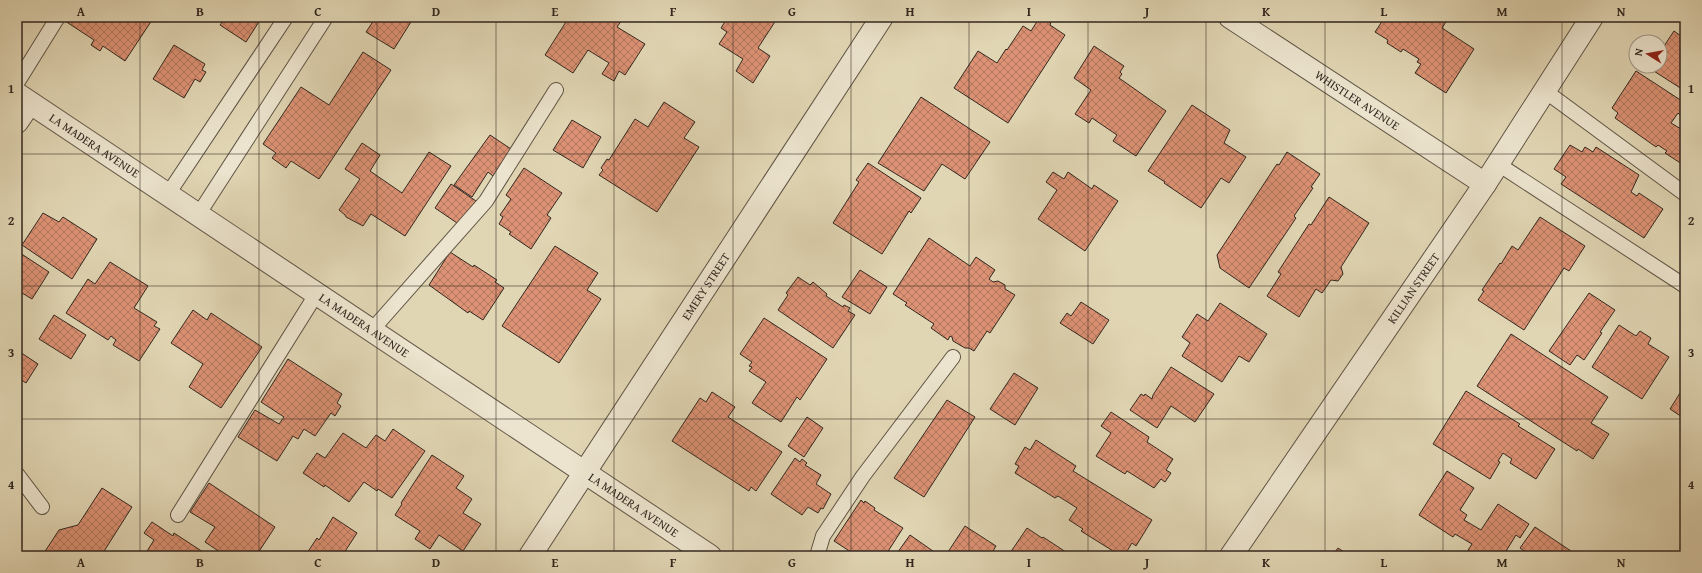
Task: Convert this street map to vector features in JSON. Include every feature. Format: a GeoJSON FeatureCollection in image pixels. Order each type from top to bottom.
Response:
{"type":"FeatureCollection","features":[{"type":"Feature","properties":{"kind":"street","name":"EMERY STREET"},"geometry":{"type":"LineString","coordinates":[[530,556],[882,17]]}},
{"type":"Feature","properties":{"kind":"street","name":"WHISTLER AVENUE"},"geometry":{"type":"LineString","coordinates":[[1230,17],[1485,184]]}},
{"type":"Feature","properties":{"kind":"street","name":"KILLIAN STREET"},"geometry":{"type":"LineString","coordinates":[[1231,556],[1485,184],[1592,17]]}},
{"type":"Feature","properties":{"kind":"street","name":"LA MADERA AVENUE"},"geometry":{"type":"LineString","coordinates":[[23,98],[710,556]]}},
{"type":"Feature","properties":{"kind":"street"},"geometry":{"type":"LineString","coordinates":[[17,122],[23,98]]}},
{"type":"Feature","properties":{"kind":"lane"},"geometry":{"type":"LineString","coordinates":[[17,83],[58,17]]}},
{"type":"Feature","properties":{"kind":"lane"},"geometry":{"type":"LineString","coordinates":[[168,194],[286,17]]}},
{"type":"Feature","properties":{"kind":"lane"},"geometry":{"type":"LineString","coordinates":[[198,215],[326,17]]}},
{"type":"Feature","properties":{"kind":"lane"},"geometry":{"type":"LineString","coordinates":[[372,330],[486,201],[556,90]]}},
{"type":"Feature","properties":{"kind":"lane"},"geometry":{"type":"LineString","coordinates":[[1545,90],[1685,194]]}},
{"type":"Feature","properties":{"kind":"lane"},"geometry":{"type":"LineString","coordinates":[[1498,164],[1685,286]]}},
{"type":"Feature","properties":{"kind":"lane"},"geometry":{"type":"LineString","coordinates":[[178,514],[316,293]]}},
{"type":"Feature","properties":{"kind":"lane"},"geometry":{"type":"LineString","coordinates":[[817,556],[822,536],[863,476],[953,357]]}},
{"type":"Feature","properties":{"kind":"lane"},"geometry":{"type":"LineString","coordinates":[[17,474],[42,507]]}},
{"type":"Feature","properties":{"kind":"building"},"geometry":{"type":"Polygon","coordinates":[[[63,17],[154,17],[125,61],[103,46],[100,51],[91,45],[94,40],[62,19],[63,17]]]}},
{"type":"Feature","properties":{"kind":"building"},"geometry":{"type":"Polygon","coordinates":[[[226,17],[262,17],[246,42],[220,25],[226,17]]]}},
{"type":"Feature","properties":{"kind":"building"},"geometry":{"type":"Polygon","coordinates":[[[376,17],[414,17],[394,49],[366,32],[376,17]]]}},
{"type":"Feature","properties":{"kind":"building"},"geometry":{"type":"Polygon","coordinates":[[[569,17],[624,17],[617,27],[645,44],[625,75],[619,71],[614,81],[602,74],[609,63],[588,50],[573,73],[545,55],[569,17]]]}},
{"type":"Feature","properties":{"kind":"building"},"geometry":{"type":"Polygon","coordinates":[[[728,17],[778,17],[758,48],[770,56],[753,83],[736,71],[743,59],[719,44],[727,32],[721,28],[728,17]]]}},
{"type":"Feature","properties":{"kind":"building"},"geometry":{"type":"Polygon","coordinates":[[[1040,17],[1043,17],[1051,22],[1050,25],[1065,35],[1008,123],[954,88],[978,51],[997,63],[1023,26],[1031,31],[1040,17]]]}},
{"type":"Feature","properties":{"kind":"building"},"geometry":{"type":"Polygon","coordinates":[[[1385,17],[1449,17],[1442,28],[1474,49],[1446,93],[1415,73],[1421,64],[1417,62],[1419,59],[1403,49],[1401,52],[1387,43],[1388,40],[1375,32],[1385,17]]]}},
{"type":"Feature","properties":{"kind":"building"},"geometry":{"type":"Polygon","coordinates":[[[1674,31],[1685,39],[1685,91],[1658,74],[1668,74],[1668,40],[1674,31]]]}},
{"type":"Feature","properties":{"kind":"building"},"geometry":{"type":"Polygon","coordinates":[[[174,45],[205,64],[202,70],[206,72],[200,82],[195,79],[184,98],[153,79],[174,45]]]}},
{"type":"Feature","properties":{"kind":"building"},"geometry":{"type":"Polygon","coordinates":[[[1094,46],[1124,66],[1120,72],[1122,74],[1119,78],[1166,111],[1136,156],[1113,141],[1117,135],[1092,118],[1089,123],[1075,114],[1091,90],[1074,78],[1094,46]]]}},
{"type":"Feature","properties":{"kind":"building"},"geometry":{"type":"Polygon","coordinates":[[[363,52],[391,70],[319,179],[291,161],[286,168],[272,158],[276,153],[263,144],[301,87],[329,105],[363,52]]]}},
{"type":"Feature","properties":{"kind":"building"},"geometry":{"type":"Polygon","coordinates":[[[1634,74],[1641,74],[1685,103],[1683,106],[1685,108],[1680,115],[1678,113],[1671,123],[1681,129],[1685,123],[1685,166],[1665,153],[1667,151],[1658,145],[1656,147],[1615,118],[1618,113],[1612,108],[1634,74]]]}},
{"type":"Feature","properties":{"kind":"building"},"geometry":{"type":"Polygon","coordinates":[[[921,97],[990,142],[965,179],[942,164],[924,191],[878,163],[921,97]]]}},
{"type":"Feature","properties":{"kind":"building"},"geometry":{"type":"Polygon","coordinates":[[[664,102],[695,122],[684,138],[699,147],[657,212],[599,175],[603,170],[601,168],[607,159],[609,160],[635,119],[648,127],[664,102]]]}},
{"type":"Feature","properties":{"kind":"building"},"geometry":{"type":"Polygon","coordinates":[[[1192,105],[1230,130],[1224,143],[1246,157],[1229,183],[1221,178],[1201,208],[1148,171],[1192,105]]]}},
{"type":"Feature","properties":{"kind":"building"},"geometry":{"type":"Polygon","coordinates":[[[572,120],[601,137],[583,168],[553,150],[572,120]]]}},
{"type":"Feature","properties":{"kind":"building"},"geometry":{"type":"Polygon","coordinates":[[[490,135],[511,149],[493,176],[488,172],[472,197],[454,185],[490,135]]]}},
{"type":"Feature","properties":{"kind":"building"},"geometry":{"type":"Polygon","coordinates":[[[362,143],[380,155],[370,171],[402,193],[429,152],[451,166],[405,236],[371,214],[363,226],[346,217],[339,210],[360,179],[345,169],[362,143]]]}},
{"type":"Feature","properties":{"kind":"building"},"geometry":{"type":"Polygon","coordinates":[[[1570,145],[1582,152],[1585,147],[1593,152],[1596,147],[1639,175],[1631,192],[1637,196],[1639,193],[1663,209],[1644,238],[1561,184],[1566,177],[1554,169],[1570,145]]]}},
{"type":"Feature","properties":{"kind":"building"},"geometry":{"type":"Polygon","coordinates":[[[1287,152],[1320,174],[1311,187],[1313,188],[1294,216],[1296,218],[1249,288],[1220,268],[1217,255],[1277,164],[1279,165],[1287,152]]]}},
{"type":"Feature","properties":{"kind":"building"},"geometry":{"type":"Polygon","coordinates":[[[868,163],[921,198],[911,213],[909,211],[882,254],[833,223],[859,182],[856,180],[868,163]]]}},
{"type":"Feature","properties":{"kind":"building"},"geometry":{"type":"Polygon","coordinates":[[[524,168],[562,193],[547,215],[551,218],[531,249],[509,234],[511,232],[499,224],[503,217],[500,215],[511,199],[506,195],[524,168]]]}},
{"type":"Feature","properties":{"kind":"building"},"geometry":{"type":"Polygon","coordinates":[[[1053,172],[1064,179],[1068,172],[1092,189],[1094,185],[1118,201],[1085,251],[1038,219],[1057,190],[1046,182],[1053,172]]]}},
{"type":"Feature","properties":{"kind":"building"},"geometry":{"type":"Polygon","coordinates":[[[451,184],[476,201],[460,225],[435,208],[451,184]]]}},
{"type":"Feature","properties":{"kind":"building"},"geometry":{"type":"Polygon","coordinates":[[[1329,197],[1369,223],[1341,267],[1343,274],[1338,281],[1331,280],[1322,293],[1316,289],[1299,317],[1267,296],[1281,274],[1278,272],[1309,224],[1311,225],[1329,197]]]}},
{"type":"Feature","properties":{"kind":"building"},"geometry":{"type":"Polygon","coordinates":[[[43,213],[59,222],[63,217],[97,239],[72,279],[22,245],[43,213]]]}},
{"type":"Feature","properties":{"kind":"building"},"geometry":{"type":"Polygon","coordinates":[[[1540,217],[1585,246],[1569,271],[1564,268],[1524,330],[1478,300],[1484,291],[1482,290],[1512,246],[1518,250],[1540,217]]]}},
{"type":"Feature","properties":{"kind":"building"},"geometry":{"type":"Polygon","coordinates":[[[929,238],[970,266],[976,257],[995,270],[989,279],[993,282],[998,281],[1005,285],[1005,289],[1015,295],[990,333],[987,331],[974,351],[953,341],[952,337],[950,336],[948,340],[931,328],[934,324],[905,305],[907,303],[893,294],[929,238]]]}},
{"type":"Feature","properties":{"kind":"building"},"geometry":{"type":"Polygon","coordinates":[[[555,246],[598,273],[587,290],[601,299],[559,363],[502,326],[555,246]]]}},
{"type":"Feature","properties":{"kind":"building"},"geometry":{"type":"Polygon","coordinates":[[[17,251],[49,272],[32,299],[17,290],[17,251]]]}},
{"type":"Feature","properties":{"kind":"building"},"geometry":{"type":"Polygon","coordinates":[[[450,252],[497,280],[495,282],[504,288],[483,320],[469,311],[468,313],[429,285],[450,252]]]}},
{"type":"Feature","properties":{"kind":"building"},"geometry":{"type":"Polygon","coordinates":[[[110,262],[148,286],[134,308],[157,322],[154,326],[160,329],[139,361],[113,345],[116,340],[111,336],[108,340],[66,313],[88,279],[95,284],[110,262]]]}},
{"type":"Feature","properties":{"kind":"building"},"geometry":{"type":"Polygon","coordinates":[[[860,270],[887,287],[870,314],[842,297],[860,270]]]}},
{"type":"Feature","properties":{"kind":"building"},"geometry":{"type":"Polygon","coordinates":[[[798,277],[810,285],[813,282],[827,294],[826,296],[843,307],[844,305],[850,308],[848,311],[855,315],[833,348],[778,310],[788,295],[786,293],[798,277]]]}},
{"type":"Feature","properties":{"kind":"building"},"geometry":{"type":"Polygon","coordinates":[[[1589,293],[1615,310],[1584,360],[1577,355],[1570,365],[1549,351],[1589,293]]]}},
{"type":"Feature","properties":{"kind":"building"},"geometry":{"type":"Polygon","coordinates":[[[1081,302],[1109,320],[1093,344],[1060,323],[1067,313],[1071,316],[1081,302]]]}},
{"type":"Feature","properties":{"kind":"building"},"geometry":{"type":"Polygon","coordinates":[[[1220,303],[1267,334],[1249,362],[1239,356],[1222,382],[1182,356],[1190,343],[1182,337],[1197,314],[1208,321],[1220,303]]]}},
{"type":"Feature","properties":{"kind":"building"},"geometry":{"type":"Polygon","coordinates":[[[193,310],[207,320],[211,313],[262,347],[221,408],[189,387],[203,364],[171,343],[193,310]]]}},
{"type":"Feature","properties":{"kind":"building"},"geometry":{"type":"Polygon","coordinates":[[[54,315],[86,335],[71,359],[39,339],[54,315]]]}},
{"type":"Feature","properties":{"kind":"building"},"geometry":{"type":"Polygon","coordinates":[[[764,318],[827,359],[800,400],[797,397],[781,422],[752,403],[766,382],[749,371],[752,367],[749,366],[752,362],[740,354],[764,318]]]}},
{"type":"Feature","properties":{"kind":"building"},"geometry":{"type":"Polygon","coordinates":[[[1619,325],[1636,336],[1640,331],[1651,338],[1648,344],[1669,357],[1642,399],[1592,367],[1619,325]]]}},
{"type":"Feature","properties":{"kind":"building"},"geometry":{"type":"Polygon","coordinates":[[[1511,334],[1608,397],[1591,423],[1609,434],[1593,459],[1578,449],[1577,451],[1477,386],[1511,334]]]}},
{"type":"Feature","properties":{"kind":"building"},"geometry":{"type":"Polygon","coordinates":[[[17,350],[38,364],[26,383],[17,377],[17,350]]]}},
{"type":"Feature","properties":{"kind":"building"},"geometry":{"type":"Polygon","coordinates":[[[288,359],[342,394],[337,403],[341,406],[335,416],[331,413],[315,436],[304,429],[298,439],[293,436],[277,461],[238,437],[255,410],[279,424],[284,417],[261,402],[288,359]]]}},
{"type":"Feature","properties":{"kind":"building"},"geometry":{"type":"Polygon","coordinates":[[[1171,367],[1214,394],[1195,422],[1171,406],[1157,428],[1130,410],[1141,394],[1144,396],[1145,394],[1152,399],[1171,367]]]}},
{"type":"Feature","properties":{"kind":"building"},"geometry":{"type":"Polygon","coordinates":[[[1014,373],[1038,388],[1015,425],[990,409],[1014,373]]]}},
{"type":"Feature","properties":{"kind":"building"},"geometry":{"type":"Polygon","coordinates":[[[1685,385],[1685,419],[1670,409],[1685,385]]]}},
{"type":"Feature","properties":{"kind":"building"},"geometry":{"type":"Polygon","coordinates":[[[1466,391],[1520,424],[1518,426],[1555,449],[1536,479],[1510,463],[1512,459],[1503,453],[1498,461],[1500,462],[1490,479],[1433,444],[1466,391]]]}},
{"type":"Feature","properties":{"kind":"building"},"geometry":{"type":"Polygon","coordinates":[[[712,392],[735,407],[728,417],[782,452],[756,491],[751,487],[749,491],[672,441],[700,398],[706,402],[712,392]]]}},
{"type":"Feature","properties":{"kind":"building"},"geometry":{"type":"Polygon","coordinates":[[[947,400],[975,417],[924,497],[894,478],[947,400]]]}},
{"type":"Feature","properties":{"kind":"building"},"geometry":{"type":"Polygon","coordinates":[[[1111,412],[1149,437],[1147,442],[1173,459],[1166,470],[1171,473],[1165,482],[1161,479],[1154,488],[1127,471],[1125,474],[1096,456],[1111,433],[1101,426],[1111,412]]]}},
{"type":"Feature","properties":{"kind":"building"},"geometry":{"type":"Polygon","coordinates":[[[807,417],[823,428],[804,457],[788,446],[807,417]]]}},
{"type":"Feature","properties":{"kind":"building"},"geometry":{"type":"Polygon","coordinates":[[[393,429],[425,451],[392,498],[378,489],[377,491],[364,482],[349,502],[325,485],[324,487],[303,473],[317,453],[325,458],[343,433],[366,448],[376,435],[385,441],[393,429]]]}},
{"type":"Feature","properties":{"kind":"building"},"geometry":{"type":"Polygon","coordinates":[[[1036,440],[1076,466],[1073,471],[1152,520],[1136,546],[1132,543],[1124,556],[1121,556],[1081,531],[1083,529],[1069,520],[1077,508],[1058,496],[1055,498],[1015,473],[1019,466],[1015,464],[1025,447],[1030,450],[1036,440]]]}},
{"type":"Feature","properties":{"kind":"building"},"geometry":{"type":"Polygon","coordinates":[[[432,455],[464,476],[456,488],[472,499],[463,513],[481,524],[463,551],[439,535],[430,549],[415,539],[420,531],[395,515],[432,455]]]}},
{"type":"Feature","properties":{"kind":"building"},"geometry":{"type":"Polygon","coordinates":[[[795,458],[800,462],[802,459],[807,463],[805,465],[821,475],[816,484],[831,494],[823,509],[821,508],[818,513],[808,507],[802,515],[771,494],[795,458]]]}},
{"type":"Feature","properties":{"kind":"building"},"geometry":{"type":"Polygon","coordinates":[[[1447,471],[1474,488],[1460,510],[1467,515],[1464,520],[1481,530],[1498,504],[1529,524],[1520,538],[1516,535],[1503,556],[1467,556],[1465,555],[1472,544],[1455,534],[1453,537],[1419,515],[1447,471]]]}},
{"type":"Feature","properties":{"kind":"building"},"geometry":{"type":"Polygon","coordinates":[[[209,483],[275,527],[256,556],[226,556],[205,542],[215,527],[190,512],[209,483]]]}},
{"type":"Feature","properties":{"kind":"building"},"geometry":{"type":"Polygon","coordinates":[[[102,488],[132,507],[101,556],[42,556],[59,530],[78,525],[102,488]]]}},
{"type":"Feature","properties":{"kind":"building"},"geometry":{"type":"Polygon","coordinates":[[[861,500],[864,503],[865,501],[875,508],[874,510],[903,528],[885,556],[857,556],[834,541],[861,500]]]}},
{"type":"Feature","properties":{"kind":"building"},"geometry":{"type":"Polygon","coordinates":[[[333,517],[357,533],[342,556],[305,556],[317,538],[319,540],[333,517]]]}},
{"type":"Feature","properties":{"kind":"building"},"geometry":{"type":"Polygon","coordinates":[[[152,522],[173,536],[174,533],[203,552],[200,556],[144,556],[154,540],[144,533],[152,522]]]}},
{"type":"Feature","properties":{"kind":"building"},"geometry":{"type":"Polygon","coordinates":[[[965,526],[996,546],[990,556],[954,556],[948,552],[965,526]]]}},
{"type":"Feature","properties":{"kind":"building"},"geometry":{"type":"Polygon","coordinates":[[[1535,527],[1571,551],[1568,556],[1526,556],[1527,553],[1520,548],[1535,527]]]}},
{"type":"Feature","properties":{"kind":"building"},"geometry":{"type":"Polygon","coordinates":[[[1027,528],[1072,556],[1015,556],[1010,553],[1027,528]]]}},
{"type":"Feature","properties":{"kind":"building"},"geometry":{"type":"Polygon","coordinates":[[[910,535],[940,556],[895,556],[910,535]]]}},
{"type":"Feature","properties":{"kind":"building"},"geometry":{"type":"Polygon","coordinates":[[[1338,548],[1350,556],[1332,556],[1338,548]]]}},
{"type":"Feature","properties":{"kind":"building"},"geometry":{"type":"Polygon","coordinates":[[[388,551],[390,553],[392,551],[399,556],[384,556],[388,551]]]}}]}
